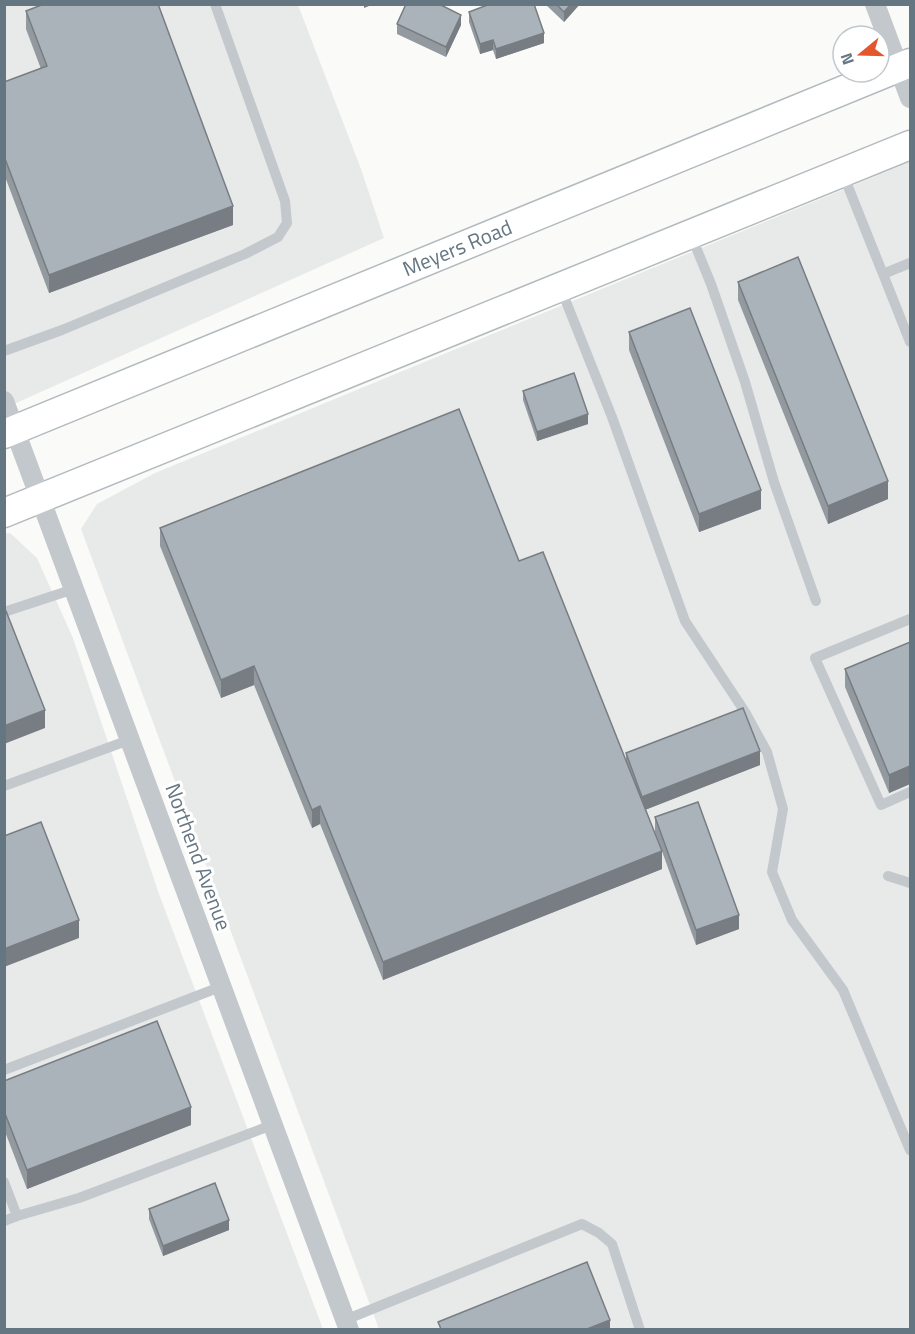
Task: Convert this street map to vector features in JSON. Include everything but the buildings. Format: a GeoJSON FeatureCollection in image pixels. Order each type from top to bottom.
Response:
{"type":"FeatureCollection","features":[{"type":"Feature","properties":{"kind":"street"},"geometry":{"type":"LineString","coordinates":[[875,4],[904,66],[910,98]]}},
{"type":"Feature","properties":{"kind":"street","name":"Meyers Road"},"geometry":{"type":"LineString","coordinates":[[10,432],[904,66]]}},
{"type":"Feature","properties":{"kind":"street"},"geometry":{"type":"LineString","coordinates":[[4,513],[41,500],[910,144]]}},
{"type":"Feature","properties":{"kind":"street","name":"Northend Avenue"},"geometry":{"type":"LineString","coordinates":[[4,401],[10,432],[41,500],[347,1324]]}},
{"type":"Feature","properties":{"kind":"lane"},"geometry":{"type":"LineString","coordinates":[[4,351],[62,330],[245,254],[278,237],[287,223],[285,201],[215,4]]}},
{"type":"Feature","properties":{"kind":"lane"},"geometry":{"type":"LineString","coordinates":[[842,172],[910,342]]}},
{"type":"Feature","properties":{"kind":"lane"},"geometry":{"type":"LineString","coordinates":[[690,234],[711,284],[745,382],[774,482],[816,601]]}},
{"type":"Feature","properties":{"kind":"lane"},"geometry":{"type":"LineString","coordinates":[[883,274],[910,263]]}},
{"type":"Feature","properties":{"kind":"lane"},"geometry":{"type":"LineString","coordinates":[[560,288],[612,417],[685,621],[745,712],[767,752],[783,809],[772,872],[792,920],[843,990],[910,1150]]}},
{"type":"Feature","properties":{"kind":"lane"},"geometry":{"type":"LineString","coordinates":[[4,612],[74,589]]}},
{"type":"Feature","properties":{"kind":"lane"},"geometry":{"type":"LineString","coordinates":[[910,619],[815,658],[881,805],[910,792]]}},
{"type":"Feature","properties":{"kind":"lane"},"geometry":{"type":"LineString","coordinates":[[4,786],[129,740]]}},
{"type":"Feature","properties":{"kind":"lane"},"geometry":{"type":"LineString","coordinates":[[888,876],[910,883]]}},
{"type":"Feature","properties":{"kind":"lane"},"geometry":{"type":"LineString","coordinates":[[4,1070],[220,987]]}},
{"type":"Feature","properties":{"kind":"lane"},"geometry":{"type":"LineString","coordinates":[[4,1221],[79,1198],[272,1125]]}},
{"type":"Feature","properties":{"kind":"lane"},"geometry":{"type":"LineString","coordinates":[[4,1182],[17,1216]]}},
{"type":"Feature","properties":{"kind":"lane"},"geometry":{"type":"LineString","coordinates":[[347,1324],[582,1224],[599,1233],[612,1244],[640,1329]]}},
{"type":"Feature","properties":{"kind":"shaded area"},"geometry":{"type":"Polygon","coordinates":[[[4,5],[298,5],[361,169],[384,238],[5,408],[4,5]]]}},
{"type":"Feature","properties":{"kind":"shaded area"},"geometry":{"type":"Polygon","coordinates":[[[910,162],[910,1329],[379,1329],[81,529],[97,504],[155,473],[910,162]]]}},
{"type":"Feature","properties":{"kind":"shaded area"},"geometry":{"type":"Polygon","coordinates":[[[10,533],[37,558],[73,638],[159,894],[323,1329],[5,1329],[4,534],[10,533]]]}}]}
